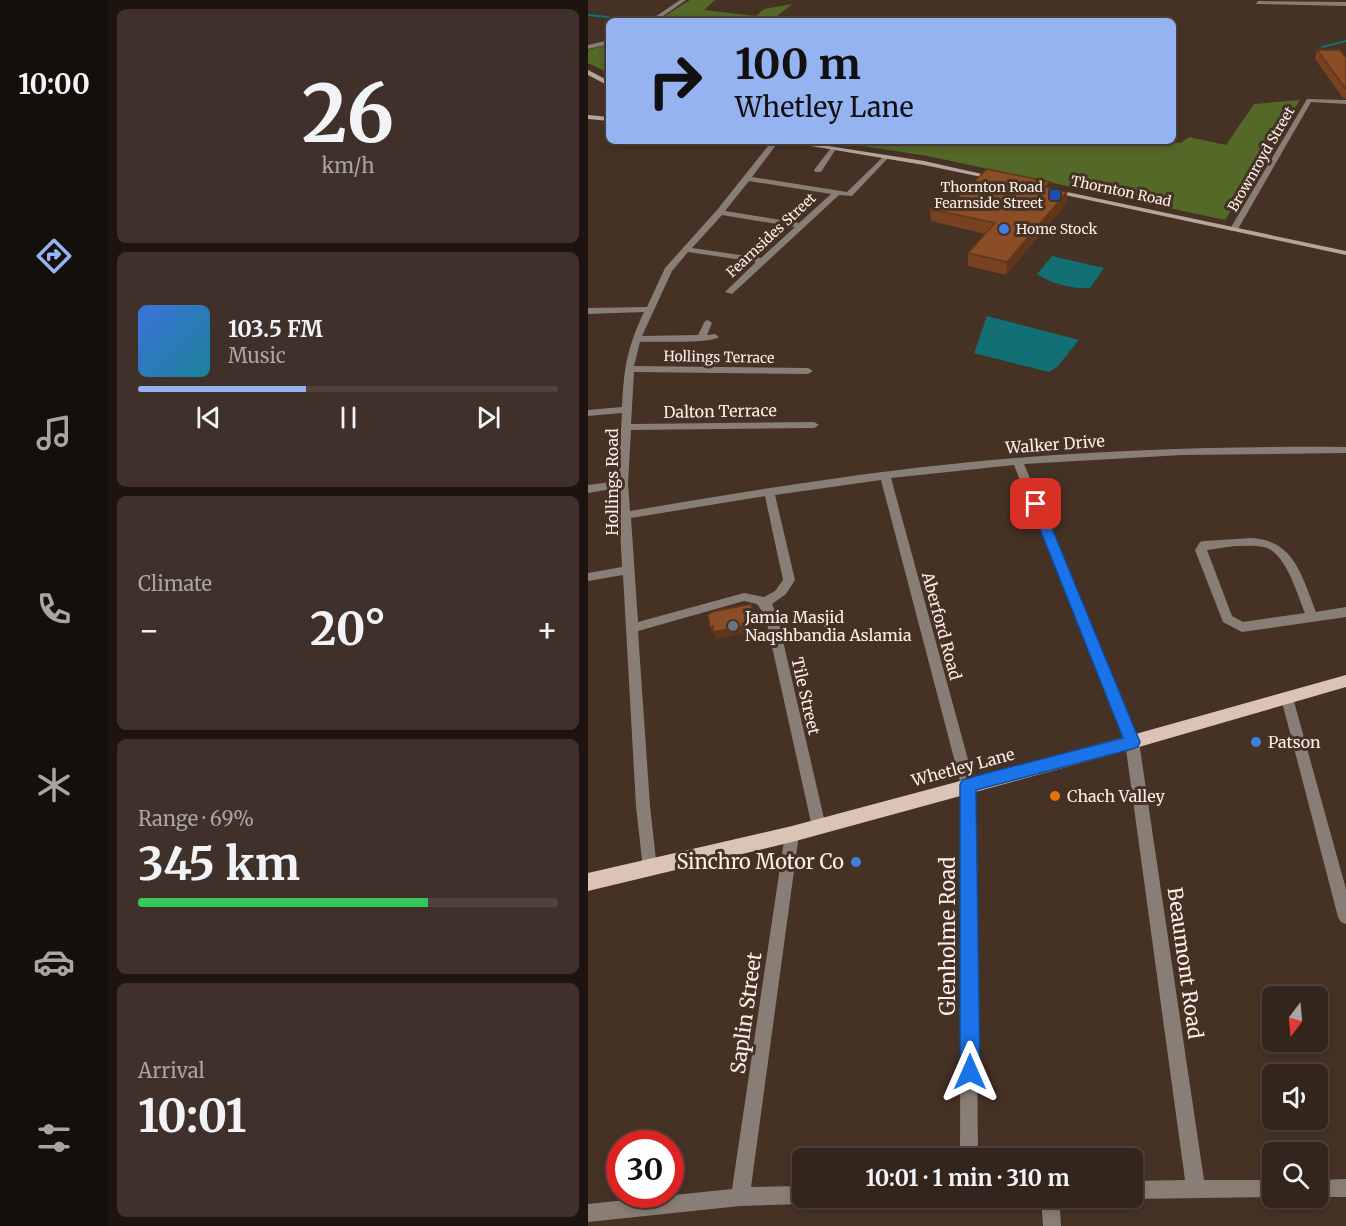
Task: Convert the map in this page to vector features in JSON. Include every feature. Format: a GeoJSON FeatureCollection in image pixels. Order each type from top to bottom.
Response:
{"type":"FeatureCollection","features":[{"type":"Feature","properties":{"kind":"main road"},"geometry":{"type":"LineString","coordinates":[[588,72],[606,82]]}},
{"type":"Feature","properties":{"kind":"main road"},"geometry":{"type":"LineString","coordinates":[[588,117],[606,119]]}},
{"type":"Feature","properties":{"kind":"main road"},"geometry":{"type":"LineString","coordinates":[[802,144],[1003,179]]}},
{"type":"Feature","properties":{"kind":"main road","name":"Thornton Road"},"geometry":{"type":"LineString","coordinates":[[1046,188],[1346,253]]}},
{"type":"Feature","properties":{"kind":"main road","name":"Whetley Lane"},"geometry":{"type":"LineString","coordinates":[[588,882],[819,827],[1346,681]]}},
{"type":"Feature","properties":{"kind":"street"},"geometry":{"type":"LineString","coordinates":[[656,18],[683,0]]}},
{"type":"Feature","properties":{"kind":"street"},"geometry":{"type":"LineString","coordinates":[[1258,3],[1346,4]]}},
{"type":"Feature","properties":{"kind":"street"},"geometry":{"type":"LineString","coordinates":[[588,47],[606,43]]}},
{"type":"Feature","properties":{"kind":"street","name":"Brownroyd Street"},"geometry":{"type":"LineString","coordinates":[[1234,230],[1309,100],[1346,102]]}},
{"type":"Feature","properties":{"kind":"street","name":"Hollings Road"},"geometry":{"type":"LineString","coordinates":[[650,869],[643,806],[623,484],[628,369],[636,339],[668,270],[720,212],[774,144]]}},
{"type":"Feature","properties":{"kind":"street"},"geometry":{"type":"LineString","coordinates":[[818,170],[833,149]]}},
{"type":"Feature","properties":{"kind":"street","name":"Fearnsides Street"},"geometry":{"type":"LineString","coordinates":[[729,292],[837,193],[849,194],[886,157]]}},
{"type":"Feature","properties":{"kind":"street"},"geometry":{"type":"LineString","coordinates":[[746,178],[837,193]]}},
{"type":"Feature","properties":{"kind":"street"},"geometry":{"type":"LineString","coordinates":[[720,212],[802,226]]}},
{"type":"Feature","properties":{"kind":"street"},"geometry":{"type":"LineString","coordinates":[[688,250],[763,261]]}},
{"type":"Feature","properties":{"kind":"street"},"geometry":{"type":"LineString","coordinates":[[588,311],[650,309]]}},
{"type":"Feature","properties":{"kind":"street"},"geometry":{"type":"LineString","coordinates":[[701,338],[708,323]]}},
{"type":"Feature","properties":{"kind":"street"},"geometry":{"type":"LineString","coordinates":[[636,339],[715,337]]}},
{"type":"Feature","properties":{"kind":"street","name":"Hollings Terrace"},"geometry":{"type":"LineString","coordinates":[[628,369],[808,371]]}},
{"type":"Feature","properties":{"kind":"street"},"geometry":{"type":"LineString","coordinates":[[588,413],[627,410]]}},
{"type":"Feature","properties":{"kind":"street","name":"Dalton Terrace"},"geometry":{"type":"LineString","coordinates":[[626,427],[814,425]]}},
{"type":"Feature","properties":{"kind":"street","name":"Walker Drive"},"geometry":{"type":"LineString","coordinates":[[626,515],[885,475],[1018,460],[1255,449],[1346,450]]}},
{"type":"Feature","properties":{"kind":"street","name":"Beaumont Road"},"geometry":{"type":"LineString","coordinates":[[1018,460],[1132,742],[1196,1190]]}},
{"type":"Feature","properties":{"kind":"street","name":"Aberford Road"},"geometry":{"type":"LineString","coordinates":[[885,475],[968,785]]}},
{"type":"Feature","properties":{"kind":"street"},"geometry":{"type":"LineString","coordinates":[[588,489],[623,484]]}},
{"type":"Feature","properties":{"kind":"street"},"geometry":{"type":"LineString","coordinates":[[633,628],[744,597],[757,597],[764,602],[775,597],[785,588],[789,580],[769,492]]}},
{"type":"Feature","properties":{"kind":"street"},"geometry":{"type":"LineString","coordinates":[[1312,616],[1286,555],[1275,546],[1266,543],[1204,545],[1201,550],[1227,619],[1242,627],[1346,612]]}},
{"type":"Feature","properties":{"kind":"street"},"geometry":{"type":"LineString","coordinates":[[588,577],[628,570]]}},
{"type":"Feature","properties":{"kind":"street","name":"Tile Street"},"geometry":{"type":"LineString","coordinates":[[764,602],[771,615],[819,827]]}},
{"type":"Feature","properties":{"kind":"street"},"geometry":{"type":"LineString","coordinates":[[1287,698],[1346,917]]}},
{"type":"Feature","properties":{"kind":"street","name":"Glenholme Road"},"geometry":{"type":"LineString","coordinates":[[968,785],[969,1148]]}},
{"type":"Feature","properties":{"kind":"street","name":"Saplin Street"},"geometry":{"type":"LineString","coordinates":[[741,1197],[792,834]]}},
{"type":"Feature","properties":{"kind":"street"},"geometry":{"type":"LineString","coordinates":[[1328,1189],[1346,1188]]}},
{"type":"Feature","properties":{"kind":"street"},"geometry":{"type":"LineString","coordinates":[[1143,1190],[1262,1189]]}},
{"type":"Feature","properties":{"kind":"street"},"geometry":{"type":"LineString","coordinates":[[588,1213],[741,1197],[792,1195]]}},
{"type":"Feature","properties":{"kind":"street"},"geometry":{"type":"LineString","coordinates":[[1051,1208],[1052,1226]]}},
{"type":"Feature","properties":{"kind":"green space"},"geometry":{"type":"Polygon","coordinates":[[[690,0],[715,0],[704,10],[756,16],[764,9],[792,4],[775,18],[662,18],[690,0]]]}},
{"type":"Feature","properties":{"kind":"green space"},"geometry":{"type":"Polygon","coordinates":[[[606,45],[606,72],[588,63],[588,50],[606,45]]]}},
{"type":"Feature","properties":{"kind":"green space"},"geometry":{"type":"Polygon","coordinates":[[[1300,100],[1225,220],[928,156],[849,144],[1176,144],[1189,137],[1226,145],[1254,104],[1300,100]]]}},
{"type":"Feature","properties":{"kind":"water"},"geometry":{"type":"Polygon","coordinates":[[[1052,256],[1104,268],[1090,288],[1062,285],[1037,274],[1052,256]]]}},
{"type":"Feature","properties":{"kind":"water"},"geometry":{"type":"Polygon","coordinates":[[[987,316],[1079,340],[1057,367],[1049,372],[974,353],[987,316]]]}},
{"type":"Feature","properties":{"kind":"building"},"geometry":{"type":"Polygon","coordinates":[[[1317,50],[1340,50],[1346,58],[1346,89],[1317,50]]]}},
{"type":"Feature","properties":{"kind":"building","name":"Home Stock"},"geometry":{"type":"Polygon","coordinates":[[[987,169],[1050,182],[1045,187],[1067,192],[1007,262],[968,253],[995,223],[930,209],[942,197],[955,200],[987,169]]]}},
{"type":"Feature","properties":{"kind":"building","name":"Jamia Masjid Naqshbandia Aslamia"},"geometry":{"type":"Polygon","coordinates":[[[751,604],[755,624],[713,632],[708,615],[712,612],[751,604]]]}},
{"type":"Feature","properties":{"kind":"waterway"},"geometry":{"type":"LineString","coordinates":[[588,15],[608,17]]}},
{"type":"Feature","properties":{"kind":"waterway"},"geometry":{"type":"LineString","coordinates":[[1322,47],[1346,41]]}},
{"type":"Feature","properties":{"kind":"place","name":"Thornton Road Fearnside Street"},"geometry":{"type":"Point","coordinates":[1055,195]}},
{"type":"Feature","properties":{"kind":"place","name":"Home Stock"},"geometry":{"type":"Point","coordinates":[1004,229]}},
{"type":"Feature","properties":{"kind":"place","name":"Jamia Masjid Naqshbandia Aslamia"},"geometry":{"type":"Point","coordinates":[733,626]}},
{"type":"Feature","properties":{"kind":"place","name":"Patson"},"geometry":{"type":"Point","coordinates":[1256,742]}},
{"type":"Feature","properties":{"kind":"place","name":"Chach Valley"},"geometry":{"type":"Point","coordinates":[1055,796]}},
{"type":"Feature","properties":{"kind":"place","name":"Sinchro Motor Co"},"geometry":{"type":"Point","coordinates":[856,862]}},
{"type":"Feature","properties":{"kind":"route"},"geometry":{"type":"LineString","coordinates":[[970,1072],[968,785],[1132,742],[1036,504]]}}]}
